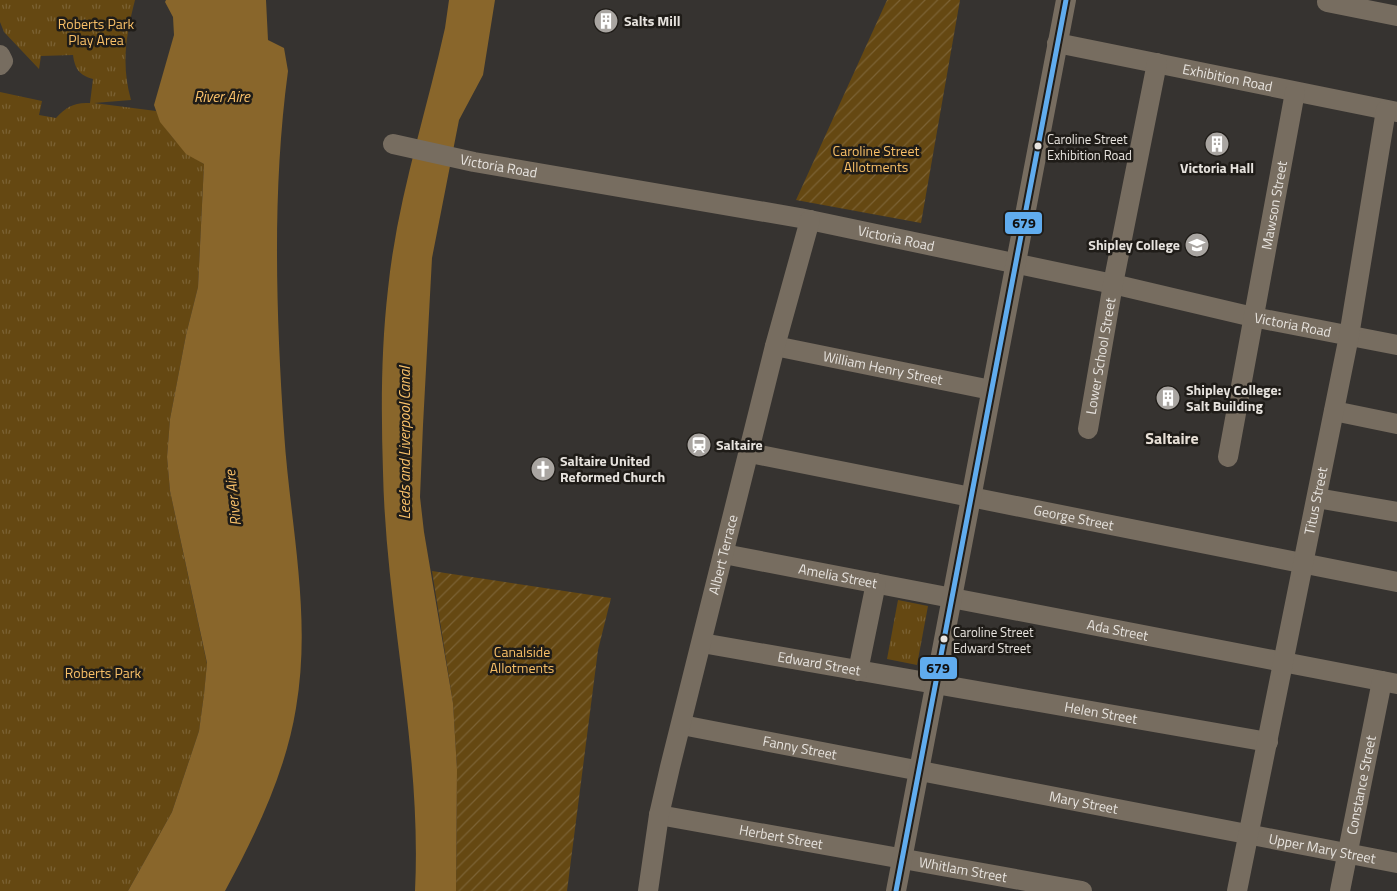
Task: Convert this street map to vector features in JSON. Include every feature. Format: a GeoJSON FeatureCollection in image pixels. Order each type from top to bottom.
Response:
{"type":"FeatureCollection","features":[{"type":"Feature","properties":{"kind":"street"},"geometry":{"type":"LineString","coordinates":[[896,891],[1066,0]]}},
{"type":"Feature","properties":{"kind":"street"},"geometry":{"type":"LineString","coordinates":[[1327,2],[1397,16]]}},
{"type":"Feature","properties":{"kind":"street","name":"Exhibition Road"},"geometry":{"type":"LineString","coordinates":[[1057,44],[1392,111]]}},
{"type":"Feature","properties":{"kind":"street"},"geometry":{"type":"LineString","coordinates":[[0,55],[3,61],[0,65]]}},
{"type":"Feature","properties":{"kind":"street","name":"Lower School Street"},"geometry":{"type":"LineString","coordinates":[[1088,429],[1113,284],[1157,63]]}},
{"type":"Feature","properties":{"kind":"street","name":"Mawson Street"},"geometry":{"type":"LineString","coordinates":[[1228,457],[1295,92]]}},
{"type":"Feature","properties":{"kind":"street","name":"Titus Street"},"geometry":{"type":"LineString","coordinates":[[1237,891],[1304,564],[1392,111]]}},
{"type":"Feature","properties":{"kind":"street","name":"Victoria Road"},"geometry":{"type":"LineString","coordinates":[[397,145],[474,162],[741,206],[1015,265],[1113,284],[1253,317],[1397,345]]}},
{"type":"Feature","properties":{"kind":"street","name":"Albert Terrace"},"geometry":{"type":"LineString","coordinates":[[648,891],[659,815],[750,453],[805,219]]}},
{"type":"Feature","properties":{"kind":"street","name":"William Henry Street"},"geometry":{"type":"LineString","coordinates":[[775,346],[991,390]]}},
{"type":"Feature","properties":{"kind":"street"},"geometry":{"type":"LineString","coordinates":[[1334,411],[1397,424]]}},
{"type":"Feature","properties":{"kind":"street","name":"George Street"},"geometry":{"type":"LineString","coordinates":[[750,453],[1397,582]]}},
{"type":"Feature","properties":{"kind":"street"},"geometry":{"type":"LineString","coordinates":[[1317,498],[1397,512]]}},
{"type":"Feature","properties":{"kind":"street","name":"Amelia Street"},"geometry":{"type":"LineString","coordinates":[[724,554],[952,597]]}},
{"type":"Feature","properties":{"kind":"street"},"geometry":{"type":"LineString","coordinates":[[858,671],[876,582]]}},
{"type":"Feature","properties":{"kind":"street","name":"Ada Street"},"geometry":{"type":"LineString","coordinates":[[952,597],[1390,683]]}},
{"type":"Feature","properties":{"kind":"street","name":"Edward Street"},"geometry":{"type":"LineString","coordinates":[[702,643],[935,685]]}},
{"type":"Feature","properties":{"kind":"street","name":"Constance Street"},"geometry":{"type":"LineString","coordinates":[[1340,891],[1347,854],[1390,683]]}},
{"type":"Feature","properties":{"kind":"street","name":"Helen Street"},"geometry":{"type":"LineString","coordinates":[[935,685],[1268,742]]}},
{"type":"Feature","properties":{"kind":"street","name":"Fanny Street"},"geometry":{"type":"LineString","coordinates":[[682,725],[918,771]]}},
{"type":"Feature","properties":{"kind":"street","name":"Mary Street"},"geometry":{"type":"LineString","coordinates":[[918,771],[1249,835]]}},
{"type":"Feature","properties":{"kind":"street","name":"Herbert Street"},"geometry":{"type":"LineString","coordinates":[[659,815],[902,857]]}},
{"type":"Feature","properties":{"kind":"street","name":"Upper Mary Street"},"geometry":{"type":"LineString","coordinates":[[1249,835],[1397,863]]}},
{"type":"Feature","properties":{"kind":"street","name":"Whitlam Street"},"geometry":{"type":"LineString","coordinates":[[902,857],[1082,891]]}},
{"type":"Feature","properties":{"kind":"green space","name":"Roberts Park"},"geometry":{"type":"Polygon","coordinates":[[[0,0],[135,0],[129,25],[125,62],[131,100],[94,103],[156,111],[176,141],[189,154],[204,164],[198,287],[186,335],[170,419],[167,457],[170,491],[207,664],[204,694],[199,731],[172,812],[128,891],[0,891],[0,92],[42,101],[39,115],[56,118],[71,106],[79,103],[90,103],[93,79],[84,76],[78,71],[73,55],[41,56],[39,69],[4,32],[0,22],[0,0]]]}},
{"type":"Feature","properties":{"kind":"green space","name":"Caroline Street Allotments"},"geometry":{"type":"Polygon","coordinates":[[[887,0],[960,0],[921,223],[796,200],[887,0]]]}},
{"type":"Feature","properties":{"kind":"green space","name":"Canalside Allotments"},"geometry":{"type":"Polygon","coordinates":[[[432,571],[611,598],[598,650],[567,891],[456,891],[457,769],[453,703],[432,571]]]}},
{"type":"Feature","properties":{"kind":"green space"},"geometry":{"type":"Polygon","coordinates":[[[898,600],[928,606],[917,665],[887,659],[898,600]]]}},
{"type":"Feature","properties":{"kind":"water","name":"River Aire"},"geometry":{"type":"Polygon","coordinates":[[[166,0],[266,0],[268,40],[284,48],[288,71],[280,161],[277,251],[279,342],[284,432],[301,604],[302,639],[300,673],[291,732],[277,779],[248,847],[225,891],[128,891],[172,812],[199,731],[207,663],[170,491],[167,457],[170,419],[186,335],[198,287],[204,164],[186,154],[160,122],[154,105],[174,35],[173,17],[165,2],[166,0]]]}},
{"type":"Feature","properties":{"kind":"water","name":"Leeds and Liverpool Canal"},"geometry":{"type":"Polygon","coordinates":[[[449,0],[495,0],[483,75],[459,120],[432,258],[423,425],[420,497],[424,532],[453,703],[457,769],[456,891],[415,891],[416,838],[409,734],[390,577],[386,525],[383,472],[382,380],[392,256],[405,190],[445,28],[449,0]]]}},
{"type":"Feature","properties":{"kind":"transit line","name":"679"},"geometry":{"type":"LineString","coordinates":[[896,891],[1066,0]]}},
{"type":"Feature","properties":{"kind":"place","name":"Salts Mill"},"geometry":{"type":"Point","coordinates":[606,21]}},
{"type":"Feature","properties":{"kind":"place","name":"Victoria Hall"},"geometry":{"type":"Point","coordinates":[1217,144]}},
{"type":"Feature","properties":{"kind":"place","name":"Caroline Street Exhibition Road"},"geometry":{"type":"Point","coordinates":[1038,146]}},
{"type":"Feature","properties":{"kind":"place","name":"Shipley College"},"geometry":{"type":"Point","coordinates":[1197,245]}},
{"type":"Feature","properties":{"kind":"place","name":"Shipley College: Salt Building"},"geometry":{"type":"Point","coordinates":[1168,398]}},
{"type":"Feature","properties":{"kind":"place","name":"Saltaire"},"geometry":{"type":"Point","coordinates":[699,445]}},
{"type":"Feature","properties":{"kind":"place","name":"Saltaire United Reformed Church"},"geometry":{"type":"Point","coordinates":[543,469]}},
{"type":"Feature","properties":{"kind":"place","name":"Caroline Street Edward Street"},"geometry":{"type":"Point","coordinates":[944,639]}},
{"type":"Feature","properties":{"kind":"district","name":"Saltaire"},"geometry":{"type":"Point","coordinates":[1172,438]}},
{"type":"Feature","properties":{"kind":"park label","name":"Roberts Park Play Area"},"geometry":{"type":"Point","coordinates":[96,32]}}]}
